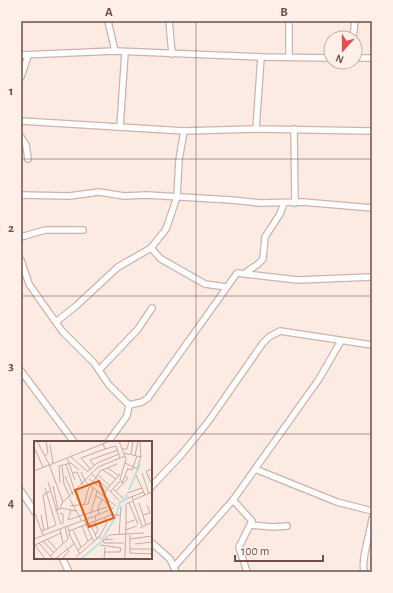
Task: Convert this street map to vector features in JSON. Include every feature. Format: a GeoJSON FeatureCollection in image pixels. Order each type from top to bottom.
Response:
{"type":"FeatureCollection","features":[{"type":"Feature","properties":{"kind":"street"},"geometry":{"type":"LineString","coordinates":[[108,21],[115,51]]}},
{"type":"Feature","properties":{"kind":"street"},"geometry":{"type":"LineString","coordinates":[[169,21],[172,54]]}},
{"type":"Feature","properties":{"kind":"street"},"geometry":{"type":"LineString","coordinates":[[288,57],[289,21]]}},
{"type":"Feature","properties":{"kind":"street"},"geometry":{"type":"LineString","coordinates":[[21,55],[28,56],[115,51],[261,57],[323,58]]}},
{"type":"Feature","properties":{"kind":"street"},"geometry":{"type":"LineString","coordinates":[[120,126],[125,52]]}},
{"type":"Feature","properties":{"kind":"street"},"geometry":{"type":"LineString","coordinates":[[21,78],[28,56]]}},
{"type":"Feature","properties":{"kind":"street"},"geometry":{"type":"LineString","coordinates":[[256,129],[261,57]]}},
{"type":"Feature","properties":{"kind":"street"},"geometry":{"type":"LineString","coordinates":[[21,121],[184,131],[256,129],[372,131]]}},
{"type":"Feature","properties":{"kind":"street"},"geometry":{"type":"LineString","coordinates":[[294,130],[295,202]]}},
{"type":"Feature","properties":{"kind":"street"},"geometry":{"type":"LineString","coordinates":[[56,322],[76,306],[118,267],[150,248],[166,228],[177,197],[179,160],[184,131]]}},
{"type":"Feature","properties":{"kind":"street"},"geometry":{"type":"LineString","coordinates":[[21,137],[26,145],[28,159]]}},
{"type":"Feature","properties":{"kind":"street"},"geometry":{"type":"LineString","coordinates":[[21,195],[55,196],[99,192],[124,196],[177,197],[260,203],[295,202],[372,208]]}},
{"type":"Feature","properties":{"kind":"street"},"geometry":{"type":"LineString","coordinates":[[245,273],[263,259],[265,237],[280,214],[284,203]]}},
{"type":"Feature","properties":{"kind":"street"},"geometry":{"type":"LineString","coordinates":[[21,237],[45,230],[83,230]]}},
{"type":"Feature","properties":{"kind":"street"},"geometry":{"type":"LineString","coordinates":[[150,248],[161,260],[205,284],[226,287]]}},
{"type":"Feature","properties":{"kind":"street"},"geometry":{"type":"LineString","coordinates":[[21,260],[29,284],[62,331],[99,370],[109,385],[130,405]]}},
{"type":"Feature","properties":{"kind":"street"},"geometry":{"type":"LineString","coordinates":[[130,405],[142,402],[148,398],[236,273],[298,280],[372,277]]}},
{"type":"Feature","properties":{"kind":"street"},"geometry":{"type":"LineString","coordinates":[[99,370],[138,329],[152,308]]}},
{"type":"Feature","properties":{"kind":"street"},"geometry":{"type":"LineString","coordinates":[[152,486],[181,455],[208,422],[232,386],[269,337],[280,331],[286,331],[312,337],[372,345]]}},
{"type":"Feature","properties":{"kind":"street"},"geometry":{"type":"LineString","coordinates":[[152,543],[166,555],[175,569],[233,500],[319,379],[341,341]]}},
{"type":"Feature","properties":{"kind":"street"},"geometry":{"type":"LineString","coordinates":[[21,371],[73,441]]}},
{"type":"Feature","properties":{"kind":"street"},"geometry":{"type":"LineString","coordinates":[[109,441],[127,416],[130,405]]}},
{"type":"Feature","properties":{"kind":"street"},"geometry":{"type":"LineString","coordinates":[[255,469],[337,502],[372,511]]}},
{"type":"Feature","properties":{"kind":"street"},"geometry":{"type":"LineString","coordinates":[[21,491],[34,510]]}},
{"type":"Feature","properties":{"kind":"street"},"geometry":{"type":"LineString","coordinates":[[233,500],[252,521],[239,547],[247,572]]}},
{"type":"Feature","properties":{"kind":"street"},"geometry":{"type":"LineString","coordinates":[[364,572],[363,562],[370,536],[372,519]]}},
{"type":"Feature","properties":{"kind":"street"},"geometry":{"type":"LineString","coordinates":[[251,525],[273,527],[287,526]]}},
{"type":"Feature","properties":{"kind":"street"},"geometry":{"type":"LineString","coordinates":[[62,559],[69,572]]}}]}
